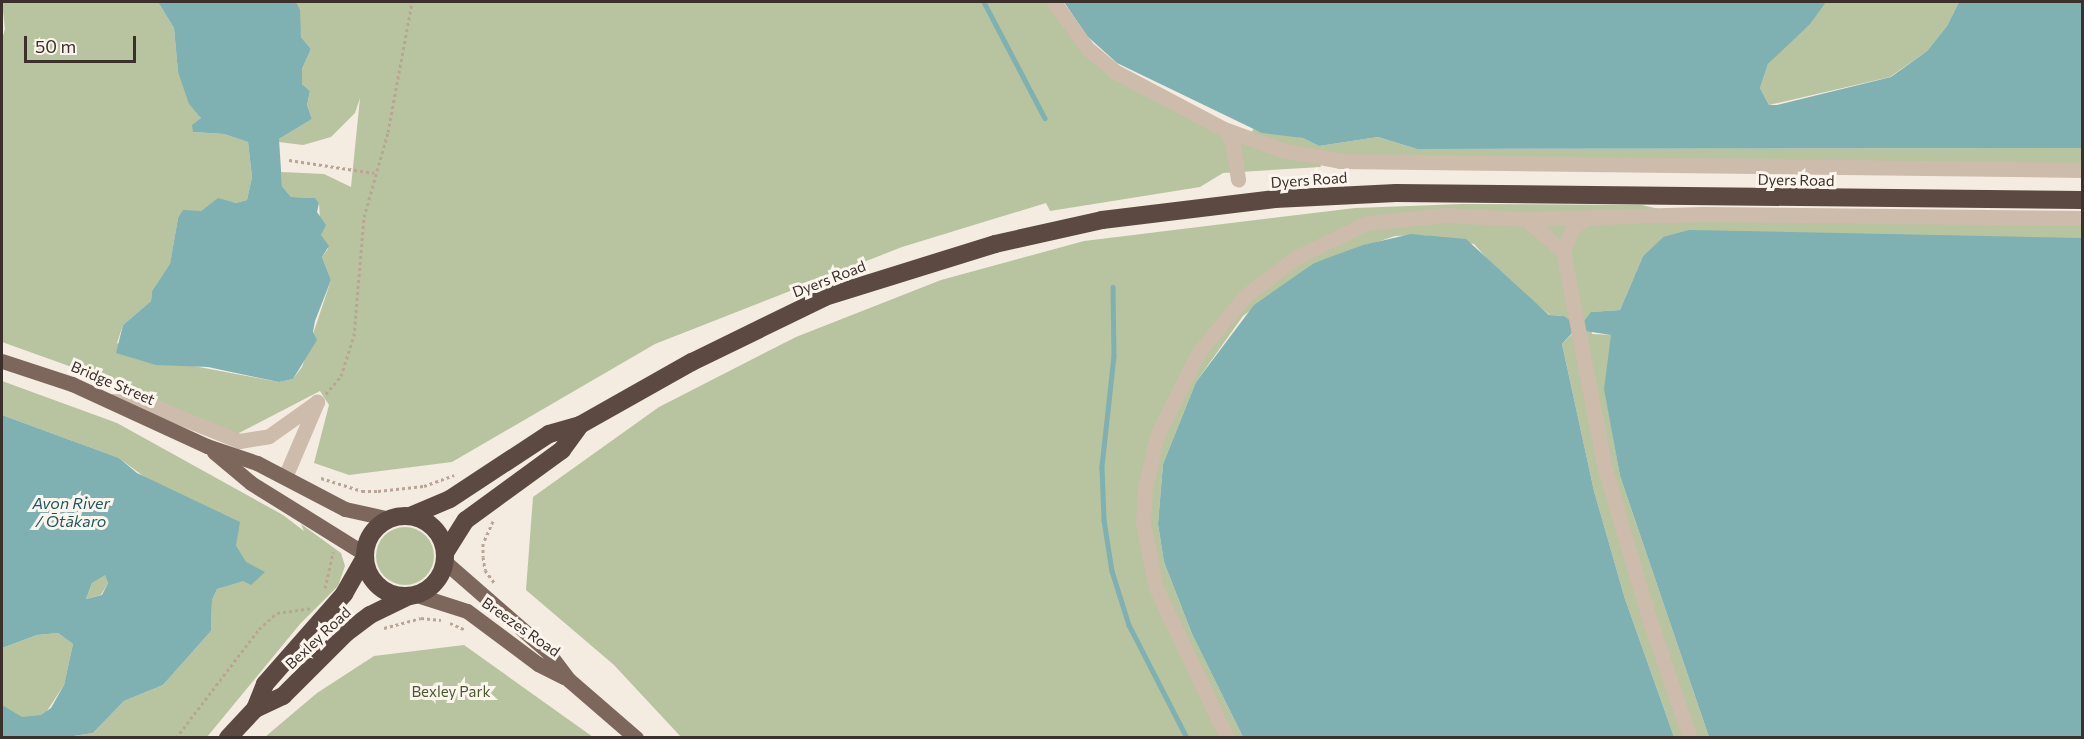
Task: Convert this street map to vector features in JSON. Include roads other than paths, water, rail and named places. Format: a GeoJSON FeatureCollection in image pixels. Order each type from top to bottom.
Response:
{"type":"FeatureCollection","features":[{"type":"Feature","properties":{"kind":"highway","name":"Dyers Road"},"geometry":{"type":"LineString","coordinates":[[410,516],[450,499],[549,434],[580,425],[692,362],[825,297],[995,243],[1144,214],[1275,200],[1396,193],[2082,200]]}},
{"type":"Feature","properties":{"kind":"highway","name":"Dyers Road"},"geometry":{"type":"LineString","coordinates":[[445,557],[466,520],[562,450],[580,425]]}},
{"type":"Feature","properties":{"kind":"highway"},"geometry":{"type":"LineString","coordinates":[[410,516],[434,528],[445,557],[436,583],[413,595],[393,594],[378,586],[369,573],[365,556],[370,537],[390,519],[410,516]]}},
{"type":"Feature","properties":{"kind":"highway","name":"Bexley Road"},"geometry":{"type":"LineString","coordinates":[[228,738],[255,709],[265,684],[344,594],[365,556]]}},
{"type":"Feature","properties":{"kind":"highway","name":"Bexley Road"},"geometry":{"type":"LineString","coordinates":[[255,709],[283,696],[362,621],[413,595]]}},
{"type":"Feature","properties":{"kind":"main road","name":"Bridge Street"},"geometry":{"type":"LineString","coordinates":[[2,361],[111,401],[207,446],[285,477],[345,509],[390,519]]}},
{"type":"Feature","properties":{"kind":"main road","name":"Bridge Street"},"geometry":{"type":"LineString","coordinates":[[207,446],[251,483],[365,556]]}},
{"type":"Feature","properties":{"kind":"main road","name":"Breezes Road"},"geometry":{"type":"LineString","coordinates":[[445,557],[547,651],[569,680],[636,738]]}},
{"type":"Feature","properties":{"kind":"main road","name":"Breezes Road"},"geometry":{"type":"LineString","coordinates":[[413,595],[467,611],[538,664],[569,680]]}},
{"type":"Feature","properties":{"kind":"lane"},"geometry":{"type":"LineString","coordinates":[[1054,2],[1087,48],[1113,71],[1224,129],[1282,150],[1340,161],[2082,170]]}},
{"type":"Feature","properties":{"kind":"lane"},"geometry":{"type":"LineString","coordinates":[[1224,129],[1232,141],[1238,180]]}},
{"type":"Feature","properties":{"kind":"lane"},"geometry":{"type":"LineString","coordinates":[[1227,738],[1156,588],[1143,523],[1150,458],[1167,410],[1188,370],[1245,296],[1273,273],[1324,241],[1366,223],[1448,215],[1526,219],[1702,214],[2082,218]]}},
{"type":"Feature","properties":{"kind":"lane"},"geometry":{"type":"LineString","coordinates":[[1587,217],[1573,228],[1563,251],[1608,481],[1647,612],[1690,738]]}},
{"type":"Feature","properties":{"kind":"lane"},"geometry":{"type":"LineString","coordinates":[[1526,219],[1563,251]]}},
{"type":"Feature","properties":{"kind":"lane"},"geometry":{"type":"LineString","coordinates":[[111,401],[142,402],[239,441],[269,436],[316,402],[285,477]]}},
{"type":"Feature","properties":{"kind":"water"},"geometry":{"type":"Polygon","coordinates":[[[158,2],[296,2],[300,10],[301,37],[311,49],[302,69],[302,84],[310,91],[307,105],[312,119],[279,139],[282,186],[291,197],[315,198],[319,203],[317,212],[326,225],[321,235],[329,246],[322,257],[331,280],[315,321],[313,332],[317,340],[293,379],[279,382],[208,367],[156,365],[116,353],[123,325],[151,301],[152,291],[170,264],[178,218],[183,210],[201,211],[218,198],[236,203],[247,200],[252,177],[248,142],[224,134],[193,132],[192,125],[201,118],[189,104],[178,72],[174,28],[158,2]]]}},
{"type":"Feature","properties":{"kind":"water"},"geometry":{"type":"Polygon","coordinates":[[[1064,2],[1826,2],[1810,24],[1768,64],[1760,88],[1769,105],[1777,105],[1891,77],[1927,51],[1947,26],[1959,2],[2082,2],[2082,148],[1417,149],[1378,137],[1319,146],[1303,138],[1262,133],[1117,63],[1087,36],[1064,2]]]}},
{"type":"Feature","properties":{"kind":"water"},"geometry":{"type":"Polygon","coordinates":[[[1689,230],[2082,238],[2082,737],[1709,737],[1620,476],[1604,389],[1611,335],[1585,331],[1584,321],[1591,312],[1620,310],[1643,256],[1663,237],[1689,230]]]}},
{"type":"Feature","properties":{"kind":"water"},"geometry":{"type":"Polygon","coordinates":[[[1411,234],[1466,239],[1549,315],[1564,316],[1572,322],[1574,331],[1562,344],[1594,491],[1625,599],[1674,737],[1243,737],[1192,634],[1164,562],[1158,524],[1163,464],[1196,382],[1254,305],[1314,263],[1363,245],[1411,234]]]}},
{"type":"Feature","properties":{"kind":"water","name":"Avon River / Ōtākaro"},"geometry":{"type":"Polygon","coordinates":[[[2,415],[119,458],[137,473],[240,522],[236,545],[246,562],[265,572],[251,585],[243,581],[217,589],[212,600],[211,631],[163,685],[124,701],[93,733],[67,737],[2,737],[2,705],[22,717],[41,715],[51,708],[64,685],[73,644],[58,633],[37,635],[2,648],[2,415]],[[105,575],[92,583],[86,599],[102,595],[108,583],[105,575]]]}},
{"type":"Feature","properties":{"kind":"waterway"},"geometry":{"type":"LineString","coordinates":[[984,2],[1045,118]]}},
{"type":"Feature","properties":{"kind":"waterway"},"geometry":{"type":"LineString","coordinates":[[1113,287],[1114,356],[1102,467],[1104,520],[1112,571],[1129,625],[1187,738]]}},
{"type":"Feature","properties":{"kind":"park label","name":"Bexley Park"},"geometry":{"type":"Point","coordinates":[451,692]}}]}
